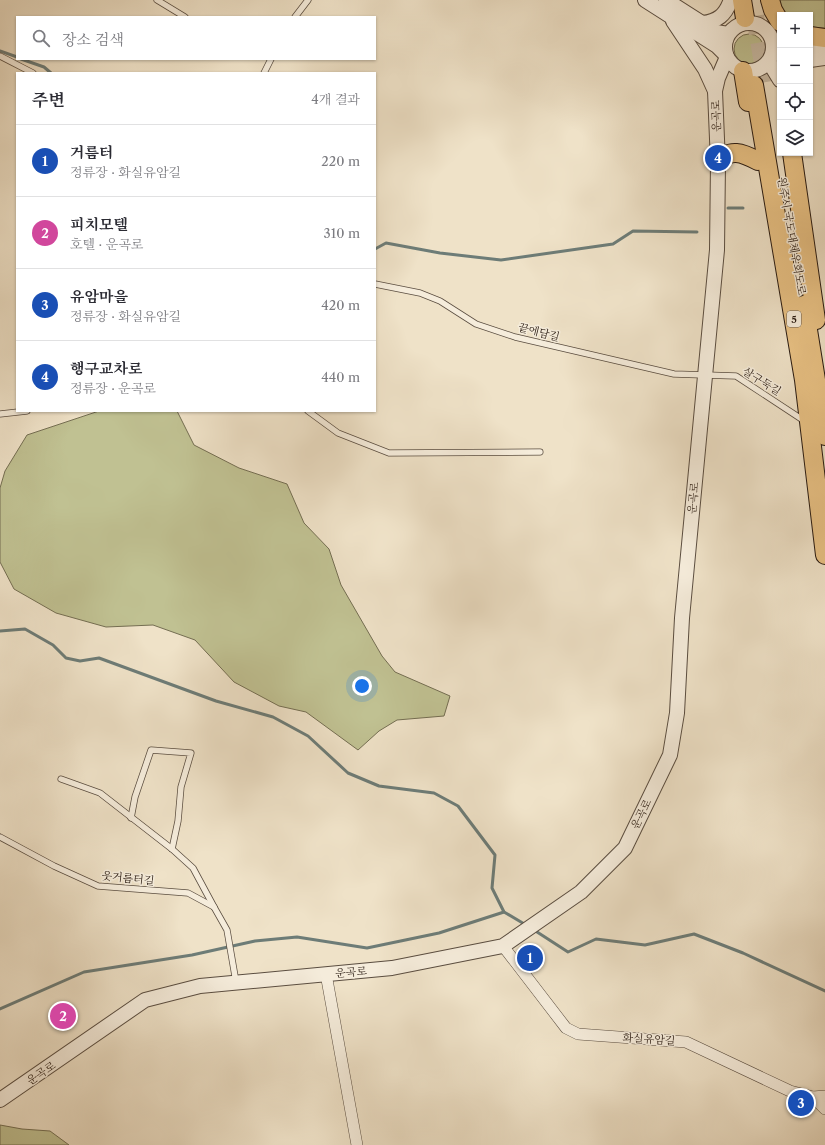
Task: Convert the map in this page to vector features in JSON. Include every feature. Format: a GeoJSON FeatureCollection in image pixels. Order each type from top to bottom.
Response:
{"type":"FeatureCollection","features":[{"type":"Feature","properties":{"kind":"highway"},"geometry":{"type":"LineString","coordinates":[[734,1],[743,19]]}},
{"type":"Feature","properties":{"kind":"highway"},"geometry":{"type":"LineString","coordinates":[[813,36],[825,38]]}},
{"type":"Feature","properties":{"kind":"highway"},"geometry":{"type":"LineString","coordinates":[[733,62],[758,161],[794,359],[811,381]]}},
{"type":"Feature","properties":{"kind":"highway","name":"5"},"geometry":{"type":"LineString","coordinates":[[767,82],[811,381],[825,555]]}},
{"type":"Feature","properties":{"kind":"highway"},"geometry":{"type":"LineString","coordinates":[[718,163],[722,156],[734,153],[746,155],[758,161]]}},
{"type":"Feature","properties":{"kind":"highway"},"geometry":{"type":"LineString","coordinates":[[792,156],[821,356],[811,381]]}},
{"type":"Feature","properties":{"kind":"highway","name":"5"},"geometry":{"type":"LineString","coordinates":[[811,381],[825,436]]}},
{"type":"Feature","properties":{"kind":"street"},"geometry":{"type":"LineString","coordinates":[[645,0],[717,46],[733,62],[759,70],[774,57]]}},
{"type":"Feature","properties":{"kind":"street"},"geometry":{"type":"LineString","coordinates":[[666,0],[716,32],[743,19]]}},
{"type":"Feature","properties":{"kind":"street"},"geometry":{"type":"LineString","coordinates":[[703,23],[718,19],[727,11],[734,1]]}},
{"type":"Feature","properties":{"kind":"street"},"geometry":{"type":"LineString","coordinates":[[670,16],[705,69],[715,90],[730,70],[733,62]]}},
{"type":"Feature","properties":{"kind":"street"},"geometry":{"type":"LineString","coordinates":[[733,62],[724,47],[743,19]]}},
{"type":"Feature","properties":{"kind":"street"},"geometry":{"type":"LineString","coordinates":[[743,19],[744,23],[751,23],[763,27],[774,24],[774,57],[767,82]]}},
{"type":"Feature","properties":{"kind":"street"},"geometry":{"type":"LineString","coordinates":[[813,46],[825,46]]}},
{"type":"Feature","properties":{"kind":"street"},"geometry":{"type":"LineString","coordinates":[[813,53],[825,53]]}},
{"type":"Feature","properties":{"kind":"street"},"geometry":{"type":"LineString","coordinates":[[813,60],[825,58]]}},
{"type":"Feature","properties":{"kind":"street","name":"운곡로"},"geometry":{"type":"LineString","coordinates":[[0,1100],[145,1000],[200,986],[392,968],[506,943],[580,892],[625,848],[670,755],[677,713],[682,618],[717,250],[718,163],[715,90]]}},
{"type":"Feature","properties":{"kind":"street","name":"화실유암길"},"geometry":{"type":"LineString","coordinates":[[506,943],[566,1028],[578,1034],[686,1042],[790,1091],[813,1097],[825,1096]]}},
{"type":"Feature","properties":{"kind":"street"},"geometry":{"type":"LineString","coordinates":[[326,974],[357,1145]]}},
{"type":"Feature","properties":{"kind":"street"},"geometry":{"type":"LineString","coordinates":[[813,1097],[825,1109]]}},
{"type":"Feature","properties":{"kind":"lane"},"geometry":{"type":"LineString","coordinates":[[157,0],[183,16]]}},
{"type":"Feature","properties":{"kind":"lane"},"geometry":{"type":"LineString","coordinates":[[296,16],[308,0]]}},
{"type":"Feature","properties":{"kind":"lane"},"geometry":{"type":"LineString","coordinates":[[0,56],[31,72]]}},
{"type":"Feature","properties":{"kind":"lane"},"geometry":{"type":"LineString","coordinates":[[264,72],[270,60]]}},
{"type":"Feature","properties":{"kind":"lane","name":"끝에담길"},"geometry":{"type":"LineString","coordinates":[[376,284],[420,294],[440,302],[476,324],[515,337],[674,374],[705,375]]}},
{"type":"Feature","properties":{"kind":"lane","name":"살구둑길"},"geometry":{"type":"LineString","coordinates":[[705,375],[736,376],[803,420]]}},
{"type":"Feature","properties":{"kind":"lane"},"geometry":{"type":"LineString","coordinates":[[0,414],[18,412]]}},
{"type":"Feature","properties":{"kind":"lane"},"geometry":{"type":"LineString","coordinates":[[309,412],[338,433],[388,453],[540,452]]}},
{"type":"Feature","properties":{"kind":"lane"},"geometry":{"type":"LineString","coordinates":[[131,818],[135,797],[151,750],[191,754],[181,787],[178,821],[172,848]]}},
{"type":"Feature","properties":{"kind":"lane"},"geometry":{"type":"LineString","coordinates":[[61,779],[100,793],[172,848],[193,868],[227,930],[236,983]]}},
{"type":"Feature","properties":{"kind":"lane","name":"웃거름터길"},"geometry":{"type":"LineString","coordinates":[[0,837],[54,866],[98,886],[188,893],[214,907]]}},
{"type":"Feature","properties":{"kind":"green space"},"geometry":{"type":"Polygon","coordinates":[[[776,0],[825,0],[825,28],[813,27],[813,12],[783,12],[776,0]]]}},
{"type":"Feature","properties":{"kind":"green space"},"geometry":{"type":"Polygon","coordinates":[[[749,34],[760,38],[764,49],[760,60],[749,64],[738,60],[734,49],[738,38],[749,34]]]}},
{"type":"Feature","properties":{"kind":"green space"},"geometry":{"type":"Polygon","coordinates":[[[96,412],[178,412],[194,445],[239,468],[287,484],[304,523],[329,549],[341,585],[382,656],[395,672],[450,696],[444,716],[397,720],[379,731],[358,750],[306,712],[279,706],[234,682],[195,640],[153,625],[106,627],[56,613],[14,589],[0,562],[0,488],[5,471],[27,435],[96,412]]]}},
{"type":"Feature","properties":{"kind":"green space"},"geometry":{"type":"Polygon","coordinates":[[[0,1125],[22,1129],[50,1131],[69,1145],[0,1145],[0,1125]]]}},
{"type":"Feature","properties":{"kind":"waterway"},"geometry":{"type":"LineString","coordinates":[[0,51],[16,57]]}},
{"type":"Feature","properties":{"kind":"waterway"},"geometry":{"type":"LineString","coordinates":[[24,60],[44,67],[50,72]]}},
{"type":"Feature","properties":{"kind":"waterway"},"geometry":{"type":"LineString","coordinates":[[728,208],[743,208]]}},
{"type":"Feature","properties":{"kind":"waterway"},"geometry":{"type":"LineString","coordinates":[[376,248],[386,243],[440,253],[501,260],[613,244],[633,231],[697,232]]}},
{"type":"Feature","properties":{"kind":"waterway"},"geometry":{"type":"LineString","coordinates":[[0,631],[25,629],[53,645],[66,658],[80,661],[99,658],[216,701],[273,717],[308,736],[348,773],[379,786],[434,793],[458,806],[495,855],[492,888],[504,912],[526,925]]}},
{"type":"Feature","properties":{"kind":"waterway"},"geometry":{"type":"LineString","coordinates":[[0,1009],[84,972],[192,955],[255,941],[297,937],[367,948],[439,933],[504,912]]}},
{"type":"Feature","properties":{"kind":"waterway"},"geometry":{"type":"LineString","coordinates":[[534,930],[568,952],[596,939],[645,945],[694,934],[743,953],[825,991]]}},
{"type":"Feature","properties":{"kind":"tunnel"},"geometry":{"type":"LineString","coordinates":[[755,16],[766,82]]}},
{"type":"Feature","properties":{"kind":"place","name":"행구교차로"},"geometry":{"type":"Point","coordinates":[718,158]}},
{"type":"Feature","properties":{"kind":"place","name":"거름터"},"geometry":{"type":"Point","coordinates":[530,958]}},
{"type":"Feature","properties":{"kind":"place","name":"피치모텔"},"geometry":{"type":"Point","coordinates":[63,1016]}},
{"type":"Feature","properties":{"kind":"place","name":"유암마을"},"geometry":{"type":"Point","coordinates":[801,1103]}}]}
